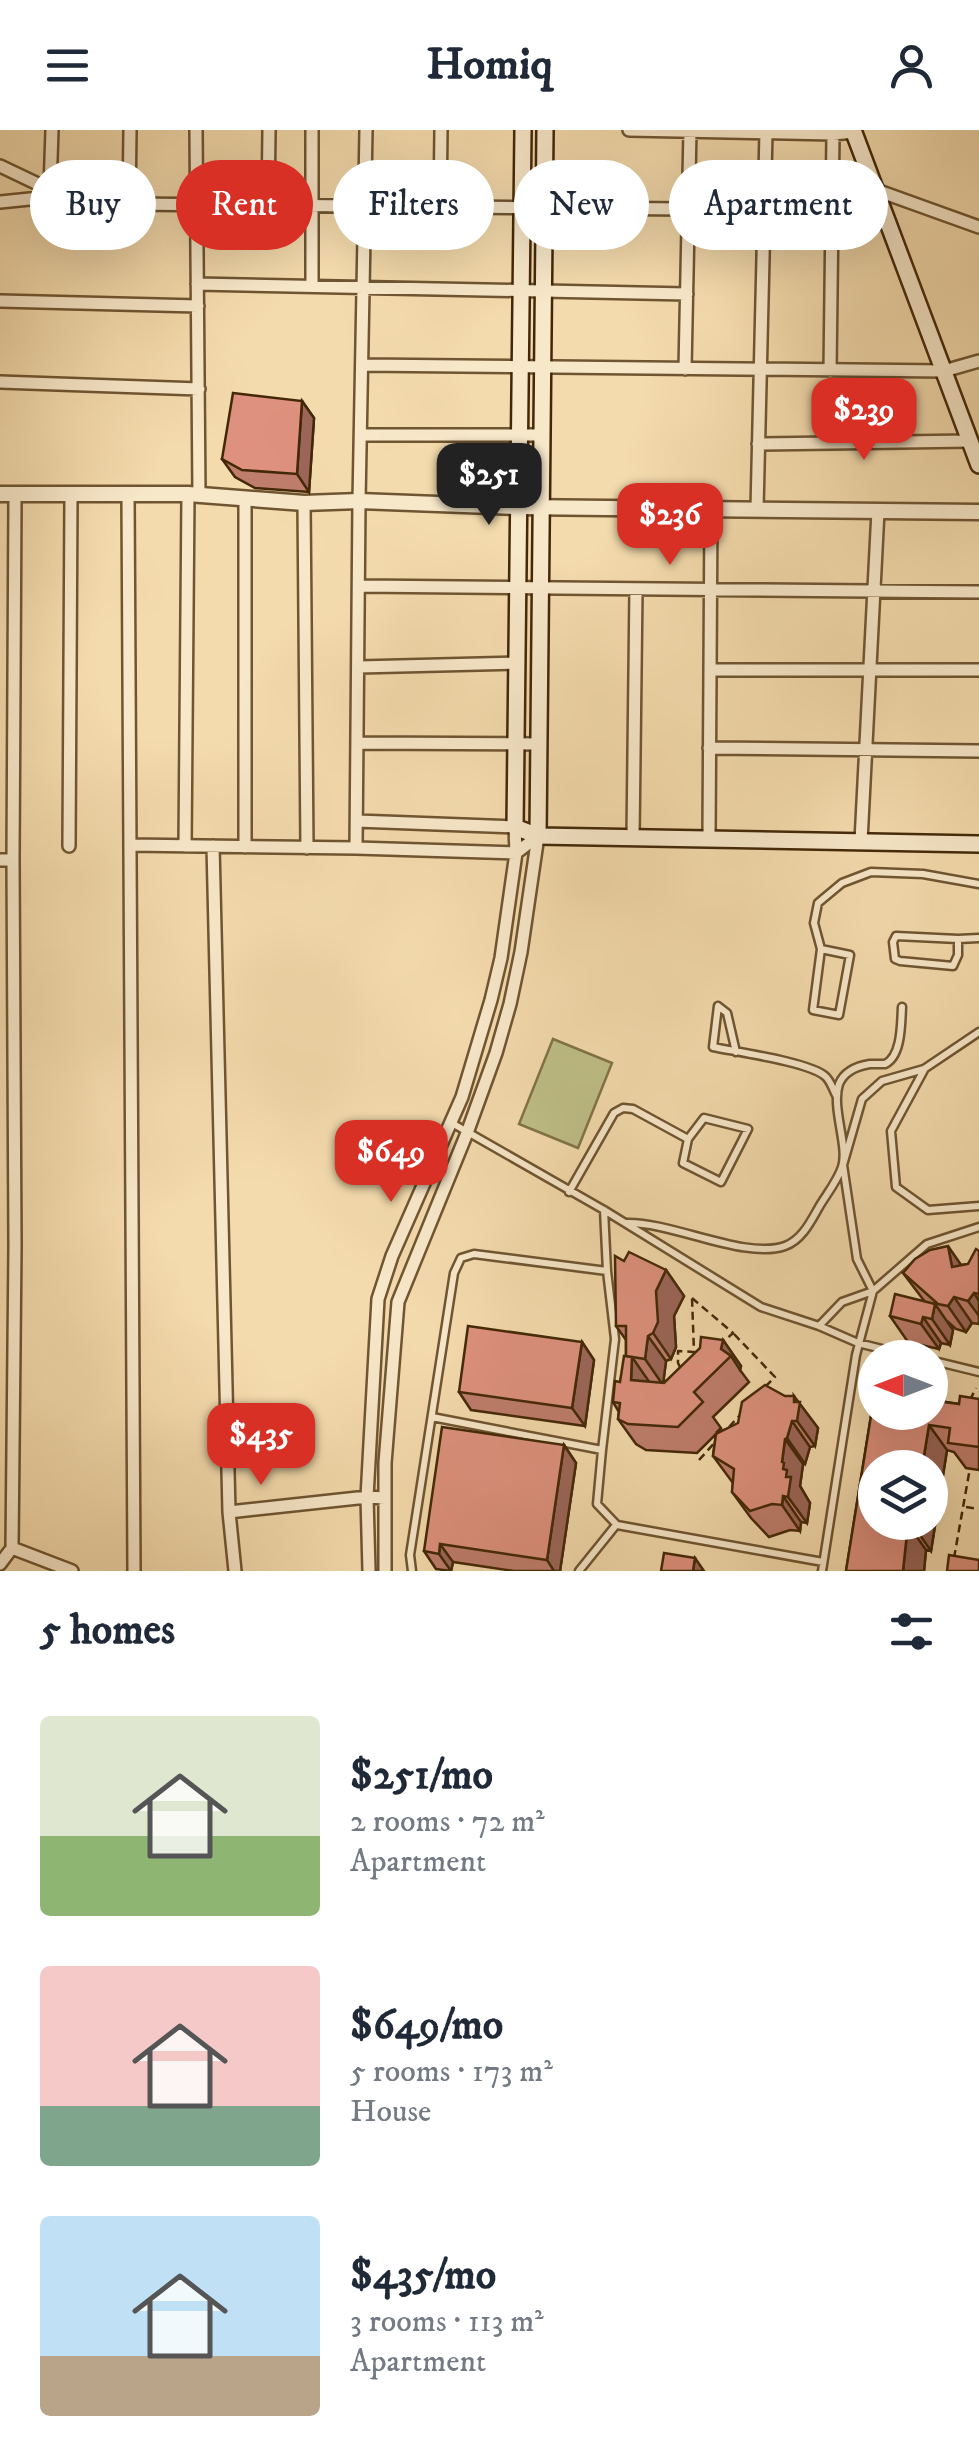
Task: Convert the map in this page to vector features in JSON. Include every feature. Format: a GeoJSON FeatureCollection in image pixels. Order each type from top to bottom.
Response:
{"type":"FeatureCollection","features":[{"type":"Feature","properties":{"kind":"main road"},"geometry":{"type":"LineString","coordinates":[[523,130],[523,160]]}},
{"type":"Feature","properties":{"kind":"main road"},"geometry":{"type":"LineString","coordinates":[[545,160],[546,130]]}},
{"type":"Feature","properties":{"kind":"main road"},"geometry":{"type":"LineString","coordinates":[[853,131],[864,160]]}},
{"type":"Feature","properties":{"kind":"main road"},"geometry":{"type":"LineString","coordinates":[[888,222],[979,465]]}},
{"type":"Feature","properties":{"kind":"main road"},"geometry":{"type":"LineString","coordinates":[[521,250],[514,827],[538,836],[979,844]]}},
{"type":"Feature","properties":{"kind":"main road"},"geometry":{"type":"LineString","coordinates":[[538,836],[544,250]]}},
{"type":"Feature","properties":{"kind":"street"},"geometry":{"type":"LineString","coordinates":[[51,160],[52,130]]}},
{"type":"Feature","properties":{"kind":"street"},"geometry":{"type":"LineString","coordinates":[[130,130],[130,160]]}},
{"type":"Feature","properties":{"kind":"street"},"geometry":{"type":"LineString","coordinates":[[196,130],[196,160]]}},
{"type":"Feature","properties":{"kind":"street"},"geometry":{"type":"LineString","coordinates":[[269,130],[269,160]]}},
{"type":"Feature","properties":{"kind":"street"},"geometry":{"type":"LineString","coordinates":[[312,130],[312,160]]}},
{"type":"Feature","properties":{"kind":"street"},"geometry":{"type":"LineString","coordinates":[[366,130],[366,160]]}},
{"type":"Feature","properties":{"kind":"street"},"geometry":{"type":"LineString","coordinates":[[441,130],[441,160]]}},
{"type":"Feature","properties":{"kind":"street"},"geometry":{"type":"LineString","coordinates":[[629,130],[833,134],[853,131]]}},
{"type":"Feature","properties":{"kind":"street"},"geometry":{"type":"LineString","coordinates":[[689,160],[690,130]]}},
{"type":"Feature","properties":{"kind":"street"},"geometry":{"type":"LineString","coordinates":[[757,509],[766,132]]}},
{"type":"Feature","properties":{"kind":"street"},"geometry":{"type":"LineString","coordinates":[[830,371],[833,134]]}},
{"type":"Feature","properties":{"kind":"street"},"geometry":{"type":"LineString","coordinates":[[0,166],[30,180]]}},
{"type":"Feature","properties":{"kind":"street"},"geometry":{"type":"LineString","coordinates":[[888,194],[979,227]]}},
{"type":"Feature","properties":{"kind":"street"},"geometry":{"type":"LineString","coordinates":[[0,202],[30,199]]}},
{"type":"Feature","properties":{"kind":"street"},"geometry":{"type":"LineString","coordinates":[[185,846],[198,389],[197,250]]}},
{"type":"Feature","properties":{"kind":"street"},"geometry":{"type":"LineString","coordinates":[[312,250],[312,286]]}},
{"type":"Feature","properties":{"kind":"street"},"geometry":{"type":"LineString","coordinates":[[356,848],[364,250]]}},
{"type":"Feature","properties":{"kind":"street"},"geometry":{"type":"LineString","coordinates":[[685,369],[687,250]]}},
{"type":"Feature","properties":{"kind":"street"},"geometry":{"type":"LineString","coordinates":[[198,284],[687,294]]}},
{"type":"Feature","properties":{"kind":"street"},"geometry":{"type":"LineString","coordinates":[[0,301],[198,306]]}},
{"type":"Feature","properties":{"kind":"street"},"geometry":{"type":"LineString","coordinates":[[363,366],[944,371],[979,361]]}},
{"type":"Feature","properties":{"kind":"street"},"geometry":{"type":"LineString","coordinates":[[0,382],[198,389]]}},
{"type":"Feature","properties":{"kind":"street"},"geometry":{"type":"LineString","coordinates":[[362,435],[541,435]]}},
{"type":"Feature","properties":{"kind":"street"},"geometry":{"type":"LineString","coordinates":[[758,444],[970,441]]}},
{"type":"Feature","properties":{"kind":"street"},"geometry":{"type":"LineString","coordinates":[[0,1564],[12,1548],[16,1246],[6,860],[7,495],[194,495],[304,503],[979,512]]}},
{"type":"Feature","properties":{"kind":"street"},"geometry":{"type":"LineString","coordinates":[[128,495],[134,1571]]}},
{"type":"Feature","properties":{"kind":"street"},"geometry":{"type":"LineString","coordinates":[[69,846],[70,496]]}},
{"type":"Feature","properties":{"kind":"street"},"geometry":{"type":"LineString","coordinates":[[244,498],[245,847]]}},
{"type":"Feature","properties":{"kind":"street"},"geometry":{"type":"LineString","coordinates":[[304,503],[306,848]]}},
{"type":"Feature","properties":{"kind":"street"},"geometry":{"type":"LineString","coordinates":[[708,838],[711,508]]}},
{"type":"Feature","properties":{"kind":"street"},"geometry":{"type":"LineString","coordinates":[[861,841],[878,510]]}},
{"type":"Feature","properties":{"kind":"street"},"geometry":{"type":"LineString","coordinates":[[360,586],[979,592]]}},
{"type":"Feature","properties":{"kind":"street"},"geometry":{"type":"LineString","coordinates":[[632,837],[636,588]]}},
{"type":"Feature","properties":{"kind":"street"},"geometry":{"type":"LineString","coordinates":[[359,667],[516,664]]}},
{"type":"Feature","properties":{"kind":"street"},"geometry":{"type":"LineString","coordinates":[[710,670],[979,670]]}},
{"type":"Feature","properties":{"kind":"street"},"geometry":{"type":"LineString","coordinates":[[358,743],[539,744]]}},
{"type":"Feature","properties":{"kind":"street"},"geometry":{"type":"LineString","coordinates":[[709,748],[979,751]]}},
{"type":"Feature","properties":{"kind":"street"},"geometry":{"type":"LineString","coordinates":[[357,821],[514,827],[516,852],[501,958],[462,1096],[392,1256],[378,1299],[367,1497],[369,1571]]}},
{"type":"Feature","properties":{"kind":"street"},"geometry":{"type":"LineString","coordinates":[[130,845],[516,852],[538,836]]}},
{"type":"Feature","properties":{"kind":"street"},"geometry":{"type":"LineString","coordinates":[[385,1571],[385,1463],[398,1302],[496,1053],[521,952],[538,836]]}},
{"type":"Feature","properties":{"kind":"street"},"geometry":{"type":"LineString","coordinates":[[213,846],[229,1512],[235,1571]]}},
{"type":"Feature","properties":{"kind":"street"},"geometry":{"type":"LineString","coordinates":[[491,1000],[510,1004]]}},
{"type":"Feature","properties":{"kind":"street"},"geometry":{"type":"LineString","coordinates":[[378,1299],[398,1302]]}},
{"type":"Feature","properties":{"kind":"street"},"geometry":{"type":"LineString","coordinates":[[229,1512],[385,1498]]}},
{"type":"Feature","properties":{"kind":"street"},"geometry":{"type":"LineString","coordinates":[[0,1517],[12,1504]]}},
{"type":"Feature","properties":{"kind":"street"},"geometry":{"type":"LineString","coordinates":[[12,1548],[72,1571]]}},
{"type":"Feature","properties":{"kind":"lane"},"geometry":{"type":"LineString","coordinates":[[822,950],[850,955],[839,1015],[814,1010],[822,950],[814,923],[818,904],[842,883],[871,872],[923,874],[979,884]]}},
{"type":"Feature","properties":{"kind":"lane"},"geometry":{"type":"LineString","coordinates":[[958,940],[958,955],[952,966],[900,962],[893,955],[896,936],[979,938]]}},
{"type":"Feature","properties":{"kind":"lane"},"geometry":{"type":"LineString","coordinates":[[736,1052],[727,1013],[718,1006],[713,1046],[736,1052],[812,1068],[828,1078],[837,1098]]}},
{"type":"Feature","properties":{"kind":"lane"},"geometry":{"type":"LineString","coordinates":[[859,1340],[873,1291],[858,1259],[837,1098],[840,1080],[846,1073],[866,1065],[884,1064],[894,1055],[901,1033],[902,1008]]}},
{"type":"Feature","properties":{"kind":"lane"},"geometry":{"type":"LineString","coordinates":[[625,1224],[642,1223],[739,1246],[786,1246],[805,1232],[844,1166],[862,1099],[882,1080],[924,1069],[979,1032]]}},
{"type":"Feature","properties":{"kind":"lane"},"geometry":{"type":"LineString","coordinates":[[924,1069],[891,1132],[896,1187],[928,1210],[979,1206]]}},
{"type":"Feature","properties":{"kind":"lane"},"geometry":{"type":"LineString","coordinates":[[569,1192],[614,1113],[624,1108],[688,1139]]}},
{"type":"Feature","properties":{"kind":"lane"},"geometry":{"type":"LineString","coordinates":[[704,1118],[748,1129],[721,1182],[683,1163],[688,1139],[704,1118]]}},
{"type":"Feature","properties":{"kind":"lane"},"geometry":{"type":"LineString","coordinates":[[450,1122],[604,1210],[761,1307],[858,1344],[823,1567],[616,1525],[597,1504],[614,1339],[604,1210]]}},
{"type":"Feature","properties":{"kind":"lane"},"geometry":{"type":"LineString","coordinates":[[819,1326],[842,1302],[873,1291],[927,1244],[979,1227]]}},
{"type":"Feature","properties":{"kind":"lane"},"geometry":{"type":"LineString","coordinates":[[412,1571],[410,1555],[431,1417],[454,1273],[461,1258],[474,1254],[607,1271]]}},
{"type":"Feature","properties":{"kind":"lane"},"geometry":{"type":"LineString","coordinates":[[948,1364],[979,1372]]}},
{"type":"Feature","properties":{"kind":"lane"},"geometry":{"type":"LineString","coordinates":[[431,1417],[602,1450]]}},
{"type":"Feature","properties":{"kind":"lane"},"geometry":{"type":"LineString","coordinates":[[580,1571],[616,1525]]}},
{"type":"Feature","properties":{"kind":"path"},"geometry":{"type":"LineString","coordinates":[[733,1333],[686,1377],[678,1362],[678,1351],[694,1352],[692,1298],[733,1333],[775,1377],[762,1391]]}},
{"type":"Feature","properties":{"kind":"path"},"geometry":{"type":"LineString","coordinates":[[970,1400],[976,1388]]}},
{"type":"Feature","properties":{"kind":"path"},"geometry":{"type":"LineString","coordinates":[[699,1460],[750,1404]]}},
{"type":"Feature","properties":{"kind":"path"},"geometry":{"type":"LineString","coordinates":[[954,1562],[971,1464],[979,1466]]}},
{"type":"Feature","properties":{"kind":"path"},"geometry":{"type":"LineString","coordinates":[[963,1507],[979,1509]]}},
{"type":"Feature","properties":{"kind":"green space"},"geometry":{"type":"Polygon","coordinates":[[[553,1039],[612,1063],[578,1148],[519,1124],[553,1039]]]}},
{"type":"Feature","properties":{"kind":"building"},"geometry":{"type":"Polygon","coordinates":[[[233,393],[302,401],[297,474],[242,470],[222,459],[233,393]]]}},
{"type":"Feature","properties":{"kind":"building"},"geometry":{"type":"Polygon","coordinates":[[[948,1246],[952,1267],[968,1264],[976,1249],[979,1251],[979,1294],[974,1293],[968,1301],[954,1297],[948,1306],[938,1304],[903,1273],[930,1250],[948,1246]]]}},
{"type":"Feature","properties":{"kind":"building"},"geometry":{"type":"Polygon","coordinates":[[[629,1252],[666,1270],[656,1291],[658,1322],[648,1336],[645,1359],[626,1356],[626,1326],[616,1326],[615,1256],[624,1261],[629,1252]]]}},
{"type":"Feature","properties":{"kind":"building"},"geometry":{"type":"Polygon","coordinates":[[[895,1294],[935,1304],[932,1319],[923,1317],[921,1324],[890,1316],[895,1294]]]}},
{"type":"Feature","properties":{"kind":"building"},"geometry":{"type":"Polygon","coordinates":[[[468,1326],[582,1342],[572,1408],[459,1392],[468,1326]]]}},
{"type":"Feature","properties":{"kind":"building"},"geometry":{"type":"Polygon","coordinates":[[[701,1337],[723,1340],[721,1349],[731,1356],[694,1392],[703,1402],[678,1427],[628,1424],[618,1419],[620,1403],[613,1402],[615,1381],[620,1382],[624,1356],[632,1357],[631,1380],[664,1383],[700,1348],[701,1337]]]}},
{"type":"Feature","properties":{"kind":"building"},"geometry":{"type":"Polygon","coordinates":[[[765,1385],[800,1402],[797,1421],[792,1421],[785,1439],[782,1462],[786,1477],[791,1477],[788,1497],[783,1496],[782,1505],[750,1511],[732,1492],[734,1469],[713,1456],[716,1434],[738,1423],[742,1402],[765,1385]]]}},
{"type":"Feature","properties":{"kind":"building"},"geometry":{"type":"Polygon","coordinates":[[[960,1396],[979,1399],[979,1447],[948,1443],[948,1402],[959,1404],[960,1396]]]}},
{"type":"Feature","properties":{"kind":"building"},"geometry":{"type":"Polygon","coordinates":[[[442,1427],[564,1445],[547,1560],[440,1544],[439,1554],[424,1551],[442,1427]]]}},
{"type":"Feature","properties":{"kind":"building"},"geometry":{"type":"Polygon","coordinates":[[[869,1430],[928,1430],[925,1450],[865,1450],[869,1430]]]}},
{"type":"Feature","properties":{"kind":"building"},"geometry":{"type":"Polygon","coordinates":[[[858,1497],[858,1540],[906,1540],[903,1571],[846,1571],[858,1497]]]}},
{"type":"Feature","properties":{"kind":"building"},"geometry":{"type":"Polygon","coordinates":[[[664,1553],[695,1558],[693,1571],[661,1571],[664,1553]]]}},
{"type":"Feature","properties":{"kind":"building"},"geometry":{"type":"Polygon","coordinates":[[[949,1555],[979,1560],[979,1571],[947,1571],[949,1555]]]}}]}
